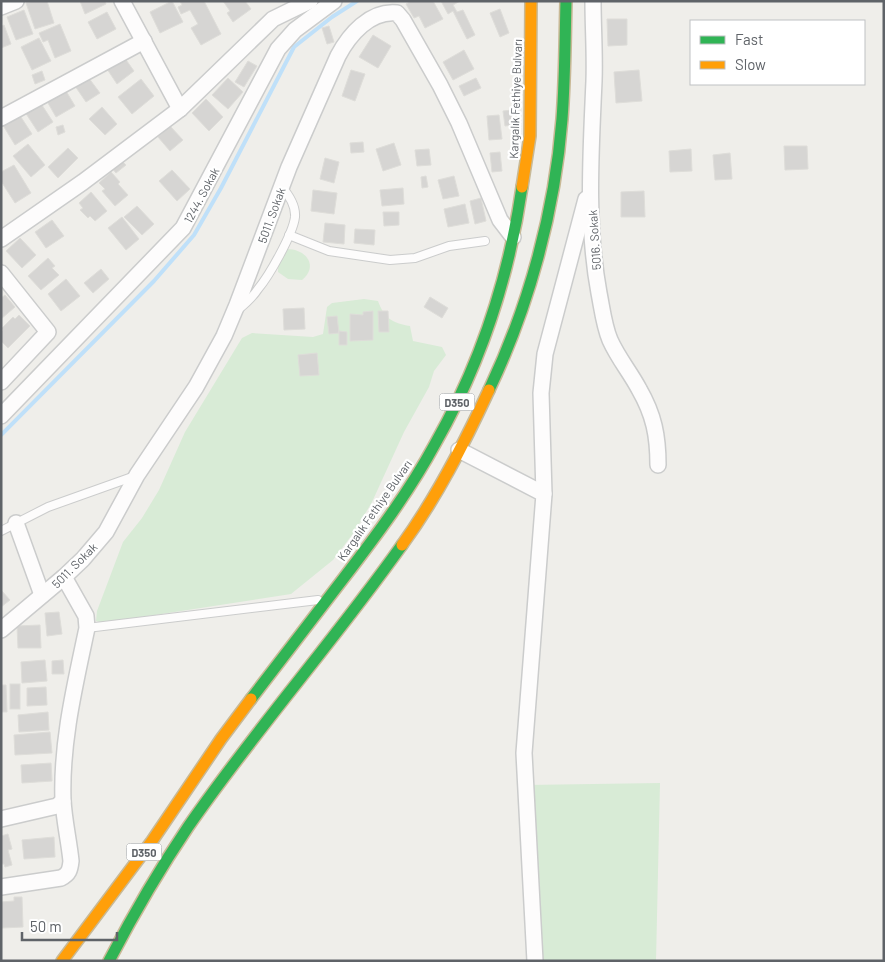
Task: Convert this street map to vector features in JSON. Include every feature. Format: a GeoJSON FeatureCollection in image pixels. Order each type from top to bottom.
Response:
{"type":"FeatureCollection","features":[{"type":"Feature","properties":{"kind":"highway","name":"Kargalık Fethiye Bulvarı"},"geometry":{"type":"LineString","coordinates":[[62,961],[152,841],[221,739],[382,527],[435,445],[461,394],[477,359],[488,327],[499,292],[519,210],[530,136],[531,1]]}},
{"type":"Feature","properties":{"kind":"highway","name":"D350"},"geometry":{"type":"LineString","coordinates":[[109,961],[119,940],[152,884],[199,812],[416,525],[485,402],[515,329],[540,248],[554,178],[562,121],[566,1]]}},
{"type":"Feature","properties":{"kind":"street"},"geometry":{"type":"LineString","coordinates":[[1,7],[16,1]]}},
{"type":"Feature","properties":{"kind":"street"},"geometry":{"type":"LineString","coordinates":[[122,1],[180,109]]}},
{"type":"Feature","properties":{"kind":"street"},"geometry":{"type":"LineString","coordinates":[[1,239],[83,182],[180,109],[273,19],[310,1]]}},
{"type":"Feature","properties":{"kind":"street","name":"1244. Sokak"},"geometry":{"type":"LineString","coordinates":[[1,416],[183,228],[278,49],[295,30],[334,1]]}},
{"type":"Feature","properties":{"kind":"street","name":"5016. Sokak"},"geometry":{"type":"LineString","coordinates":[[593,1],[594,73],[591,180],[592,236],[598,290],[609,339],[639,389],[655,425],[658,441],[658,465]]}},
{"type":"Feature","properties":{"kind":"street","name":"5011. Sokak"},"geometry":{"type":"LineString","coordinates":[[1,630],[64,577],[83,559],[106,532],[137,475],[211,362],[233,316],[281,186],[346,40],[368,21],[389,12],[397,14],[403,20],[440,85],[459,123],[500,220],[513,238]]}},
{"type":"Feature","properties":{"kind":"street"},"geometry":{"type":"LineString","coordinates":[[1,118],[144,42]]}},
{"type":"Feature","properties":{"kind":"street"},"geometry":{"type":"LineString","coordinates":[[535,961],[524,753],[544,494],[541,392],[545,354],[591,180]]}},
{"type":"Feature","properties":{"kind":"street"},"geometry":{"type":"LineString","coordinates":[[1,273],[48,332],[1,382]]}},
{"type":"Feature","properties":{"kind":"street"},"geometry":{"type":"LineString","coordinates":[[459,450],[544,494]]}},
{"type":"Feature","properties":{"kind":"street"},"geometry":{"type":"LineString","coordinates":[[16,523],[42,595]]}},
{"type":"Feature","properties":{"kind":"street"},"geometry":{"type":"LineString","coordinates":[[1,887],[61,878],[67,875],[70,870],[71,861],[63,801],[67,728],[87,628],[86,616],[64,577]]}},
{"type":"Feature","properties":{"kind":"street"},"geometry":{"type":"LineString","coordinates":[[1,819],[57,806],[63,801]]}},
{"type":"Feature","properties":{"kind":"lane"},"geometry":{"type":"LineString","coordinates":[[233,316],[259,288],[292,229],[295,216],[290,196],[281,186]]}},
{"type":"Feature","properties":{"kind":"lane"},"geometry":{"type":"LineString","coordinates":[[289,235],[329,251],[390,260],[415,258],[449,246],[485,242]]}},
{"type":"Feature","properties":{"kind":"lane"},"geometry":{"type":"LineString","coordinates":[[1,531],[48,507],[137,475]]}},
{"type":"Feature","properties":{"kind":"lane"},"geometry":{"type":"LineString","coordinates":[[87,628],[328,599]]}},
{"type":"Feature","properties":{"kind":"green space"},"geometry":{"type":"Polygon","coordinates":[[[287,249],[300,252],[308,259],[310,269],[302,280],[288,279],[278,272],[280,259],[287,249]]]}},
{"type":"Feature","properties":{"kind":"green space"},"geometry":{"type":"Polygon","coordinates":[[[364,299],[378,301],[386,316],[398,323],[410,326],[413,341],[442,347],[446,355],[434,371],[429,387],[404,432],[372,502],[355,531],[333,560],[291,594],[103,623],[96,621],[97,611],[123,542],[142,518],[159,490],[185,432],[242,338],[252,333],[313,337],[323,334],[327,307],[332,303],[364,299]]]}},
{"type":"Feature","properties":{"kind":"green space"},"geometry":{"type":"Polygon","coordinates":[[[660,783],[656,961],[538,961],[526,785],[660,783]]]}},
{"type":"Feature","properties":{"kind":"building"},"geometry":{"type":"Polygon","coordinates":[[[47,1],[54,23],[35,29],[26,3],[47,1]]]}},
{"type":"Feature","properties":{"kind":"building"},"geometry":{"type":"Polygon","coordinates":[[[80,1],[105,1],[106,4],[85,14],[80,1]]]}},
{"type":"Feature","properties":{"kind":"building"},"geometry":{"type":"Polygon","coordinates":[[[172,1],[183,22],[160,33],[150,12],[172,1]]]}},
{"type":"Feature","properties":{"kind":"building"},"geometry":{"type":"Polygon","coordinates":[[[180,1],[204,1],[221,34],[201,45],[191,28],[198,24],[190,10],[181,14],[178,7],[182,5],[180,1]]]}},
{"type":"Feature","properties":{"kind":"building"},"geometry":{"type":"Polygon","coordinates":[[[223,1],[245,1],[251,9],[233,22],[227,13],[230,11],[223,1]]]}},
{"type":"Feature","properties":{"kind":"building"},"geometry":{"type":"Polygon","coordinates":[[[411,1],[433,1],[443,19],[425,28],[419,16],[414,18],[406,4],[411,1]]]}},
{"type":"Feature","properties":{"kind":"building"},"geometry":{"type":"Polygon","coordinates":[[[441,1],[460,1],[453,5],[457,12],[463,10],[475,35],[467,39],[453,11],[448,14],[441,1]]]}},
{"type":"Feature","properties":{"kind":"building"},"geometry":{"type":"Polygon","coordinates":[[[500,9],[509,33],[500,37],[490,13],[500,9]]]}},
{"type":"Feature","properties":{"kind":"building"},"geometry":{"type":"Polygon","coordinates":[[[24,10],[33,34],[16,40],[7,17],[24,10]]]}},
{"type":"Feature","properties":{"kind":"building"},"geometry":{"type":"Polygon","coordinates":[[[107,12],[116,29],[97,39],[88,22],[107,12]]]}},
{"type":"Feature","properties":{"kind":"building"},"geometry":{"type":"Polygon","coordinates":[[[607,19],[627,19],[627,45],[608,46],[607,19]]]}},
{"type":"Feature","properties":{"kind":"building"},"geometry":{"type":"Polygon","coordinates":[[[60,24],[71,51],[55,58],[48,40],[43,42],[39,33],[60,24]]]}},
{"type":"Feature","properties":{"kind":"building"},"geometry":{"type":"Polygon","coordinates":[[[4,25],[11,44],[1,48],[1,26],[4,25]]]}},
{"type":"Feature","properties":{"kind":"building"},"geometry":{"type":"Polygon","coordinates":[[[329,26],[334,42],[327,44],[322,28],[329,26]]]}},
{"type":"Feature","properties":{"kind":"building"},"geometry":{"type":"Polygon","coordinates":[[[373,35],[391,46],[378,68],[359,57],[373,35]]]}},
{"type":"Feature","properties":{"kind":"building"},"geometry":{"type":"Polygon","coordinates":[[[39,38],[51,61],[32,70],[21,47],[39,38]]]}},
{"type":"Feature","properties":{"kind":"building"},"geometry":{"type":"Polygon","coordinates":[[[464,50],[474,69],[453,80],[443,62],[464,50]]]}},
{"type":"Feature","properties":{"kind":"building"},"geometry":{"type":"Polygon","coordinates":[[[124,57],[134,71],[117,84],[107,69],[124,57]]]}},
{"type":"Feature","properties":{"kind":"building"},"geometry":{"type":"Polygon","coordinates":[[[248,61],[257,66],[244,87],[235,82],[248,61]]]}},
{"type":"Feature","properties":{"kind":"building"},"geometry":{"type":"Polygon","coordinates":[[[351,70],[365,74],[355,101],[342,96],[351,70]]]}},
{"type":"Feature","properties":{"kind":"building"},"geometry":{"type":"Polygon","coordinates":[[[639,70],[642,101],[616,103],[614,72],[639,70]]]}},
{"type":"Feature","properties":{"kind":"building"},"geometry":{"type":"Polygon","coordinates":[[[42,71],[45,80],[35,84],[32,75],[42,71]]]}},
{"type":"Feature","properties":{"kind":"building"},"geometry":{"type":"Polygon","coordinates":[[[88,77],[100,93],[86,102],[75,86],[88,77]]]}},
{"type":"Feature","properties":{"kind":"building"},"geometry":{"type":"Polygon","coordinates":[[[228,78],[243,92],[228,109],[212,95],[228,78]]]}},
{"type":"Feature","properties":{"kind":"building"},"geometry":{"type":"Polygon","coordinates":[[[476,78],[481,88],[464,96],[459,86],[476,78]]]}},
{"type":"Feature","properties":{"kind":"building"},"geometry":{"type":"Polygon","coordinates":[[[141,79],[154,96],[132,114],[118,97],[141,79]]]}},
{"type":"Feature","properties":{"kind":"building"},"geometry":{"type":"Polygon","coordinates":[[[63,86],[75,106],[56,117],[44,96],[63,86]]]}},
{"type":"Feature","properties":{"kind":"building"},"geometry":{"type":"Polygon","coordinates":[[[38,99],[53,122],[38,132],[23,109],[38,99]]]}},
{"type":"Feature","properties":{"kind":"building"},"geometry":{"type":"Polygon","coordinates":[[[206,99],[223,117],[209,131],[192,113],[206,99]]]}},
{"type":"Feature","properties":{"kind":"building"},"geometry":{"type":"Polygon","coordinates":[[[102,107],[117,124],[105,135],[89,119],[102,107]]]}},
{"type":"Feature","properties":{"kind":"building"},"geometry":{"type":"Polygon","coordinates":[[[512,110],[514,125],[505,126],[503,111],[512,110]]]}},
{"type":"Feature","properties":{"kind":"building"},"geometry":{"type":"Polygon","coordinates":[[[17,111],[32,134],[15,145],[1,122],[17,111]]]}},
{"type":"Feature","properties":{"kind":"building"},"geometry":{"type":"Polygon","coordinates":[[[499,115],[502,139],[489,140],[487,116],[499,115]]]}},
{"type":"Feature","properties":{"kind":"building"},"geometry":{"type":"Polygon","coordinates":[[[63,125],[65,132],[58,135],[56,127],[63,125]]]}},
{"type":"Feature","properties":{"kind":"building"},"geometry":{"type":"Polygon","coordinates":[[[170,126],[183,140],[170,151],[158,137],[170,126]]]}},
{"type":"Feature","properties":{"kind":"building"},"geometry":{"type":"Polygon","coordinates":[[[363,142],[364,152],[351,153],[350,143],[363,142]]]}},
{"type":"Feature","properties":{"kind":"building"},"geometry":{"type":"Polygon","coordinates":[[[394,143],[401,165],[383,171],[376,149],[394,143]]]}},
{"type":"Feature","properties":{"kind":"building"},"geometry":{"type":"Polygon","coordinates":[[[28,144],[45,165],[31,177],[13,156],[28,144]]]}},
{"type":"Feature","properties":{"kind":"building"},"geometry":{"type":"Polygon","coordinates":[[[784,146],[807,146],[808,169],[785,170],[784,146]]]}},
{"type":"Feature","properties":{"kind":"building"},"geometry":{"type":"Polygon","coordinates":[[[68,148],[78,158],[58,178],[48,167],[68,148]]]}},
{"type":"Feature","properties":{"kind":"building"},"geometry":{"type":"Polygon","coordinates":[[[429,149],[431,165],[417,166],[415,150],[429,149]]]}},
{"type":"Feature","properties":{"kind":"building"},"geometry":{"type":"Polygon","coordinates":[[[691,149],[692,171],[670,172],[669,151],[691,149]]]}},
{"type":"Feature","properties":{"kind":"building"},"geometry":{"type":"Polygon","coordinates":[[[500,152],[502,171],[492,172],[490,153],[500,152]]]}},
{"type":"Feature","properties":{"kind":"building"},"geometry":{"type":"Polygon","coordinates":[[[730,153],[732,179],[715,180],[713,155],[730,153]]]}},
{"type":"Feature","properties":{"kind":"building"},"geometry":{"type":"Polygon","coordinates":[[[325,158],[339,162],[334,183],[320,179],[325,158]]]}},
{"type":"Feature","properties":{"kind":"building"},"geometry":{"type":"Polygon","coordinates":[[[120,159],[126,165],[116,173],[111,167],[120,159]]]}},
{"type":"Feature","properties":{"kind":"building"},"geometry":{"type":"Polygon","coordinates":[[[14,165],[31,193],[15,203],[1,181],[1,172],[14,165]]]}},
{"type":"Feature","properties":{"kind":"building"},"geometry":{"type":"Polygon","coordinates":[[[172,170],[190,189],[177,201],[159,181],[172,170]]]}},
{"type":"Feature","properties":{"kind":"building"},"geometry":{"type":"Polygon","coordinates":[[[111,172],[120,182],[118,184],[128,195],[115,206],[102,191],[105,189],[99,183],[111,172]]]}},
{"type":"Feature","properties":{"kind":"building"},"geometry":{"type":"Polygon","coordinates":[[[426,176],[428,187],[422,188],[421,177],[426,176]]]}},
{"type":"Feature","properties":{"kind":"building"},"geometry":{"type":"Polygon","coordinates":[[[454,176],[459,196],[443,199],[438,180],[454,176]]]}},
{"type":"Feature","properties":{"kind":"building"},"geometry":{"type":"Polygon","coordinates":[[[403,188],[404,204],[382,206],[380,190],[403,188]]]}},
{"type":"Feature","properties":{"kind":"building"},"geometry":{"type":"Polygon","coordinates":[[[313,190],[337,193],[334,214],[311,211],[313,190]]]}},
{"type":"Feature","properties":{"kind":"building"},"geometry":{"type":"Polygon","coordinates":[[[644,191],[645,217],[621,217],[621,192],[644,191]]]}},
{"type":"Feature","properties":{"kind":"building"},"geometry":{"type":"Polygon","coordinates":[[[91,192],[107,211],[95,221],[90,216],[88,218],[80,210],[83,208],[79,203],[91,192]]]}},
{"type":"Feature","properties":{"kind":"building"},"geometry":{"type":"Polygon","coordinates":[[[481,198],[486,221],[475,224],[470,201],[481,198]]]}},
{"type":"Feature","properties":{"kind":"building"},"geometry":{"type":"Polygon","coordinates":[[[465,204],[469,223],[448,227],[444,209],[465,204]]]}},
{"type":"Feature","properties":{"kind":"building"},"geometry":{"type":"Polygon","coordinates":[[[137,206],[154,224],[142,235],[124,217],[137,206]]]}},
{"type":"Feature","properties":{"kind":"building"},"geometry":{"type":"Polygon","coordinates":[[[383,212],[399,212],[399,225],[384,226],[383,212]]]}},
{"type":"Feature","properties":{"kind":"building"},"geometry":{"type":"Polygon","coordinates":[[[122,217],[139,239],[126,250],[108,228],[122,217]]]}},
{"type":"Feature","properties":{"kind":"building"},"geometry":{"type":"Polygon","coordinates":[[[52,220],[64,236],[46,248],[35,232],[52,220]]]}},
{"type":"Feature","properties":{"kind":"building"},"geometry":{"type":"Polygon","coordinates":[[[325,223],[345,225],[344,244],[323,242],[325,223]]]}},
{"type":"Feature","properties":{"kind":"building"},"geometry":{"type":"Polygon","coordinates":[[[355,229],[375,230],[374,245],[354,243],[355,229]]]}},
{"type":"Feature","properties":{"kind":"building"},"geometry":{"type":"Polygon","coordinates":[[[20,238],[36,255],[22,268],[6,251],[20,238]]]}},
{"type":"Feature","properties":{"kind":"building"},"geometry":{"type":"Polygon","coordinates":[[[48,258],[55,266],[52,268],[59,275],[41,290],[28,276],[48,258]]]}},
{"type":"Feature","properties":{"kind":"building"},"geometry":{"type":"Polygon","coordinates":[[[101,269],[109,279],[93,293],[84,283],[101,269]]]}},
{"type":"Feature","properties":{"kind":"building"},"geometry":{"type":"Polygon","coordinates":[[[66,279],[80,296],[61,311],[48,294],[66,279]]]}},
{"type":"Feature","properties":{"kind":"building"},"geometry":{"type":"Polygon","coordinates":[[[5,295],[15,307],[1,319],[1,298],[5,295]]]}},
{"type":"Feature","properties":{"kind":"building"},"geometry":{"type":"Polygon","coordinates":[[[430,297],[448,308],[442,318],[424,307],[430,297]]]}},
{"type":"Feature","properties":{"kind":"building"},"geometry":{"type":"Polygon","coordinates":[[[304,308],[305,329],[284,330],[283,309],[304,308]]]}},
{"type":"Feature","properties":{"kind":"building"},"geometry":{"type":"Polygon","coordinates":[[[373,311],[373,340],[350,341],[350,314],[363,315],[363,312],[373,311]]]}},
{"type":"Feature","properties":{"kind":"building"},"geometry":{"type":"Polygon","coordinates":[[[378,311],[388,311],[389,332],[379,332],[378,311]]]}},
{"type":"Feature","properties":{"kind":"building"},"geometry":{"type":"Polygon","coordinates":[[[19,315],[30,326],[8,348],[1,341],[1,332],[3,330],[1,329],[13,317],[15,319],[19,315]]]}},
{"type":"Feature","properties":{"kind":"building"},"geometry":{"type":"Polygon","coordinates":[[[337,316],[339,333],[329,334],[327,317],[337,316]]]}},
{"type":"Feature","properties":{"kind":"building"},"geometry":{"type":"Polygon","coordinates":[[[339,331],[347,332],[347,345],[339,345],[339,331]]]}},
{"type":"Feature","properties":{"kind":"building"},"geometry":{"type":"Polygon","coordinates":[[[317,353],[319,375],[300,376],[298,355],[317,353]]]}},
{"type":"Feature","properties":{"kind":"building"},"geometry":{"type":"Polygon","coordinates":[[[1,590],[10,600],[1,607],[1,590]]]}},
{"type":"Feature","properties":{"kind":"building"},"geometry":{"type":"Polygon","coordinates":[[[59,612],[62,634],[47,636],[45,613],[59,612]]]}},
{"type":"Feature","properties":{"kind":"building"},"geometry":{"type":"Polygon","coordinates":[[[40,625],[41,648],[18,648],[17,626],[40,625]]]}},
{"type":"Feature","properties":{"kind":"building"},"geometry":{"type":"Polygon","coordinates":[[[45,660],[47,681],[22,683],[21,662],[45,660]]]}},
{"type":"Feature","properties":{"kind":"building"},"geometry":{"type":"Polygon","coordinates":[[[63,660],[64,674],[52,674],[52,661],[63,660]]]}},
{"type":"Feature","properties":{"kind":"building"},"geometry":{"type":"Polygon","coordinates":[[[10,684],[20,684],[20,709],[10,709],[10,684]]]}},
{"type":"Feature","properties":{"kind":"building"},"geometry":{"type":"Polygon","coordinates":[[[1,685],[6,685],[7,712],[1,712],[1,685]]]}},
{"type":"Feature","properties":{"kind":"building"},"geometry":{"type":"Polygon","coordinates":[[[46,687],[47,705],[27,706],[27,688],[46,687]]]}},
{"type":"Feature","properties":{"kind":"building"},"geometry":{"type":"Polygon","coordinates":[[[48,712],[49,730],[19,732],[18,715],[48,712]]]}},
{"type":"Feature","properties":{"kind":"building"},"geometry":{"type":"Polygon","coordinates":[[[50,732],[52,753],[15,755],[14,735],[50,732]]]}},
{"type":"Feature","properties":{"kind":"building"},"geometry":{"type":"Polygon","coordinates":[[[51,763],[52,781],[22,783],[21,765],[51,763]]]}},
{"type":"Feature","properties":{"kind":"building"},"geometry":{"type":"Polygon","coordinates":[[[8,834],[12,849],[8,850],[12,865],[5,867],[4,864],[1,864],[1,836],[8,834]]]}},
{"type":"Feature","properties":{"kind":"building"},"geometry":{"type":"Polygon","coordinates":[[[54,837],[55,857],[24,859],[22,840],[54,837]]]}},
{"type":"Feature","properties":{"kind":"building"},"geometry":{"type":"Polygon","coordinates":[[[14,897],[22,897],[23,927],[2,928],[1,902],[14,901],[14,897]]]}},
{"type":"Feature","properties":{"kind":"waterway"},"geometry":{"type":"LineString","coordinates":[[1,435],[154,281],[194,235],[221,188],[294,47],[332,17],[357,1]]}},
{"type":"Feature","properties":{"kind":"traffic: fast"},"geometry":{"type":"LineString","coordinates":[[489,390],[528,292],[538,258],[553,188],[562,119],[566,1]]}},
{"type":"Feature","properties":{"kind":"traffic: fast"},"geometry":{"type":"LineString","coordinates":[[251,699],[392,513],[425,462],[451,414],[479,352],[501,287],[522,187]]}},
{"type":"Feature","properties":{"kind":"traffic: fast"},"geometry":{"type":"LineString","coordinates":[[109,961],[147,893],[188,827],[402,545]]}},
{"type":"Feature","properties":{"kind":"traffic: slow"},"geometry":{"type":"LineString","coordinates":[[522,187],[530,136],[531,1]]}},
{"type":"Feature","properties":{"kind":"traffic: slow"},"geometry":{"type":"LineString","coordinates":[[402,545],[427,508],[449,470],[489,390]]}},
{"type":"Feature","properties":{"kind":"traffic: slow"},"geometry":{"type":"LineString","coordinates":[[62,961],[152,841],[221,739],[251,699]]}}]}
